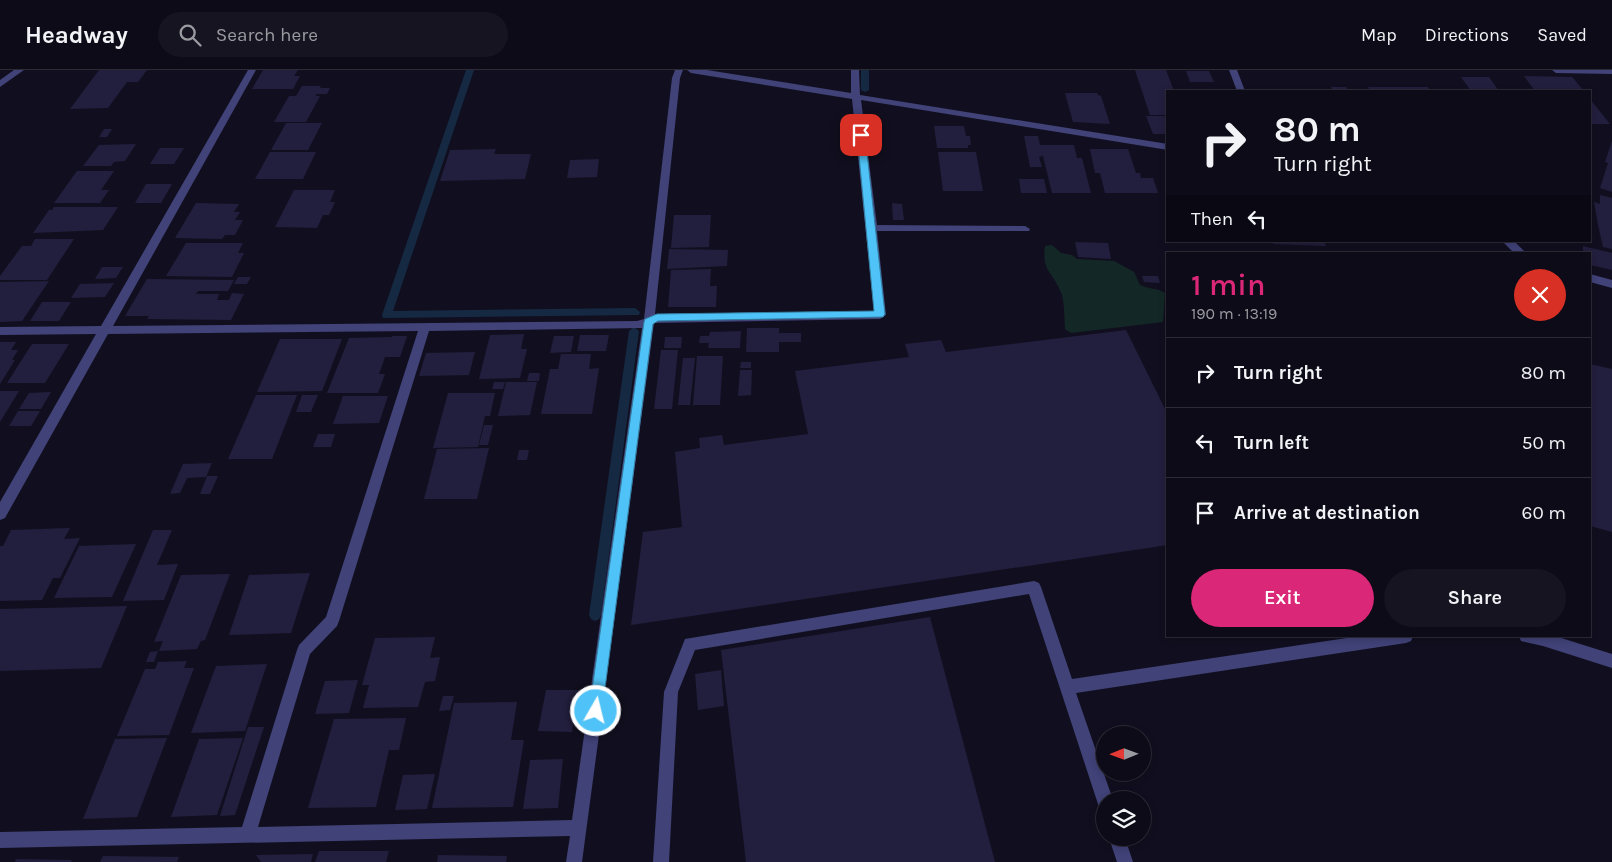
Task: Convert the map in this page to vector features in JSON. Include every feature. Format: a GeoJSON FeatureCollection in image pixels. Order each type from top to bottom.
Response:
{"type":"FeatureCollection","features":[{"type":"Feature","properties":{"kind":"street"},"geometry":{"type":"LineString","coordinates":[[0,84],[20,70]]}},
{"type":"Feature","properties":{"kind":"street"},"geometry":{"type":"LineString","coordinates":[[0,514],[252,70]]}},
{"type":"Feature","properties":{"kind":"street"},"geometry":{"type":"LineString","coordinates":[[574,862],[649,322],[676,78],[679,70]]}},
{"type":"Feature","properties":{"kind":"street"},"geometry":{"type":"LineString","coordinates":[[691,70],[1166,147]]}},
{"type":"Feature","properties":{"kind":"street"},"geometry":{"type":"LineString","coordinates":[[0,331],[638,325],[657,318],[880,314],[854,70]]}},
{"type":"Feature","properties":{"kind":"street"},"geometry":{"type":"LineString","coordinates":[[1233,70],[1241,90]]}},
{"type":"Feature","properties":{"kind":"street"},"geometry":{"type":"LineString","coordinates":[[1556,70],[1610,72]]}},
{"type":"Feature","properties":{"kind":"street"},"geometry":{"type":"LineString","coordinates":[[872,228],[1025,228]]}},
{"type":"Feature","properties":{"kind":"street"},"geometry":{"type":"LineString","coordinates":[[1508,242],[1520,252]]}},
{"type":"Feature","properties":{"kind":"street"},"geometry":{"type":"LineString","coordinates":[[1591,278],[1612,284]]}},
{"type":"Feature","properties":{"kind":"street"},"geometry":{"type":"LineString","coordinates":[[248,834],[304,650],[332,621],[426,326]]}},
{"type":"Feature","properties":{"kind":"street"},"geometry":{"type":"LineString","coordinates":[[662,862],[671,692],[690,644],[1034,587],[1102,791]]}},
{"type":"Feature","properties":{"kind":"street"},"geometry":{"type":"LineString","coordinates":[[1067,688],[1399,637]]}},
{"type":"Feature","properties":{"kind":"street"},"geometry":{"type":"LineString","coordinates":[[1532,637],[1612,661]]}},
{"type":"Feature","properties":{"kind":"street"},"geometry":{"type":"LineString","coordinates":[[0,840],[580,828]]}},
{"type":"Feature","properties":{"kind":"street"},"geometry":{"type":"LineString","coordinates":[[1120,846],[1125,862]]}},
{"type":"Feature","properties":{"kind":"green space"},"geometry":{"type":"Polygon","coordinates":[[[1052,245],[1061,253],[1072,255],[1077,259],[1114,261],[1134,272],[1140,285],[1165,293],[1163,322],[1071,333],[1065,329],[1062,294],[1045,261],[1045,246],[1052,245]]]}},
{"type":"Feature","properties":{"kind":"building"},"geometry":{"type":"Polygon","coordinates":[[[99,70],[147,70],[138,82],[127,82],[108,108],[70,109],[99,70]]]}},
{"type":"Feature","properties":{"kind":"building"},"geometry":{"type":"Polygon","coordinates":[[[263,70],[298,70],[294,76],[300,76],[293,89],[252,89],[263,70]]]}},
{"type":"Feature","properties":{"kind":"building"},"geometry":{"type":"Polygon","coordinates":[[[1135,70],[1166,70],[1174,90],[1166,90],[1166,115],[1150,115],[1135,70]]]}},
{"type":"Feature","properties":{"kind":"building"},"geometry":{"type":"Polygon","coordinates":[[[1186,71],[1209,71],[1214,82],[1190,82],[1186,71]]]}},
{"type":"Feature","properties":{"kind":"building"},"geometry":{"type":"Polygon","coordinates":[[[1524,76],[1572,77],[1583,90],[1534,90],[1524,76]]]}},
{"type":"Feature","properties":{"kind":"building"},"geometry":{"type":"Polygon","coordinates":[[[1461,77],[1489,77],[1498,90],[1470,90],[1461,77]]]}},
{"type":"Feature","properties":{"kind":"building"},"geometry":{"type":"Polygon","coordinates":[[[302,86],[330,88],[327,94],[316,94],[316,96],[320,96],[306,122],[274,122],[289,96],[296,96],[302,86]]]}},
{"type":"Feature","properties":{"kind":"building"},"geometry":{"type":"Polygon","coordinates":[[[1331,87],[1346,87],[1348,90],[1332,90],[1331,87]]]}},
{"type":"Feature","properties":{"kind":"building"},"geometry":{"type":"Polygon","coordinates":[[[1368,87],[1428,87],[1430,90],[1370,90],[1368,87]]]}},
{"type":"Feature","properties":{"kind":"building"},"geometry":{"type":"Polygon","coordinates":[[[1065,93],[1097,93],[1101,96],[1110,124],[1073,122],[1065,93]]]}},
{"type":"Feature","properties":{"kind":"building"},"geometry":{"type":"Polygon","coordinates":[[[1591,100],[1610,124],[1591,124],[1591,100]]]}},
{"type":"Feature","properties":{"kind":"building"},"geometry":{"type":"Polygon","coordinates":[[[1146,116],[1166,116],[1166,134],[1153,134],[1146,116]]]}},
{"type":"Feature","properties":{"kind":"building"},"geometry":{"type":"Polygon","coordinates":[[[286,123],[322,123],[308,150],[271,150],[286,123]]]}},
{"type":"Feature","properties":{"kind":"building"},"geometry":{"type":"Polygon","coordinates":[[[934,126],[964,126],[966,136],[970,136],[971,145],[968,145],[968,148],[937,148],[934,126]]]}},
{"type":"Feature","properties":{"kind":"building"},"geometry":{"type":"Polygon","coordinates":[[[104,129],[112,129],[107,137],[99,137],[104,129]]]}},
{"type":"Feature","properties":{"kind":"building"},"geometry":{"type":"Polygon","coordinates":[[[1024,136],[1038,136],[1040,145],[1074,145],[1077,158],[1082,158],[1091,193],[1052,193],[1043,156],[1039,157],[1042,167],[1030,167],[1024,136]]]}},
{"type":"Feature","properties":{"kind":"building"},"geometry":{"type":"Polygon","coordinates":[[[1612,141],[1612,192],[1600,188],[1608,163],[1605,162],[1612,141]]]}},
{"type":"Feature","properties":{"kind":"building"},"geometry":{"type":"Polygon","coordinates":[[[136,144],[125,161],[114,162],[111,166],[83,166],[99,145],[136,144]]]}},
{"type":"Feature","properties":{"kind":"building"},"geometry":{"type":"Polygon","coordinates":[[[160,148],[184,148],[174,164],[150,164],[160,148]]]}},
{"type":"Feature","properties":{"kind":"building"},"geometry":{"type":"Polygon","coordinates":[[[496,149],[494,154],[531,154],[525,179],[440,181],[450,150],[496,149]]]}},
{"type":"Feature","properties":{"kind":"building"},"geometry":{"type":"Polygon","coordinates":[[[1090,149],[1128,149],[1136,173],[1140,173],[1141,178],[1153,178],[1158,193],[1105,193],[1100,173],[1095,173],[1090,149]]]}},
{"type":"Feature","properties":{"kind":"building"},"geometry":{"type":"Polygon","coordinates":[[[270,152],[316,152],[303,179],[255,179],[270,152]]]}},
{"type":"Feature","properties":{"kind":"building"},"geometry":{"type":"Polygon","coordinates":[[[938,152],[976,152],[983,191],[943,191],[938,152]]]}},
{"type":"Feature","properties":{"kind":"building"},"geometry":{"type":"Polygon","coordinates":[[[599,159],[597,177],[567,178],[570,160],[599,159]]]}},
{"type":"Feature","properties":{"kind":"building"},"geometry":{"type":"Polygon","coordinates":[[[77,171],[114,171],[101,190],[109,190],[100,203],[54,203],[77,171]]]}},
{"type":"Feature","properties":{"kind":"building"},"geometry":{"type":"Polygon","coordinates":[[[1019,179],[1044,179],[1047,193],[1021,193],[1019,179]]]}},
{"type":"Feature","properties":{"kind":"building"},"geometry":{"type":"Polygon","coordinates":[[[146,184],[172,184],[161,203],[135,203],[146,184]]]}},
{"type":"Feature","properties":{"kind":"building"},"geometry":{"type":"Polygon","coordinates":[[[294,190],[335,190],[330,202],[335,202],[329,215],[323,215],[317,228],[275,227],[294,190]]]}},
{"type":"Feature","properties":{"kind":"building"},"geometry":{"type":"Polygon","coordinates":[[[1600,195],[1612,198],[1612,249],[1603,247],[1598,225],[1594,202],[1600,204],[1600,195]]]}},
{"type":"Feature","properties":{"kind":"building"},"geometry":{"type":"Polygon","coordinates":[[[196,203],[239,204],[234,212],[240,212],[235,220],[243,220],[235,235],[225,235],[222,239],[175,238],[196,203]]]}},
{"type":"Feature","properties":{"kind":"building"},"geometry":{"type":"Polygon","coordinates":[[[892,203],[902,204],[904,220],[893,220],[892,203]]]}},
{"type":"Feature","properties":{"kind":"building"},"geometry":{"type":"Polygon","coordinates":[[[54,207],[118,207],[103,230],[33,233],[49,210],[52,210],[54,207]]]}},
{"type":"Feature","properties":{"kind":"building"},"geometry":{"type":"Polygon","coordinates":[[[674,215],[711,215],[709,247],[671,248],[674,215]]]}},
{"type":"Feature","properties":{"kind":"building"},"geometry":{"type":"Polygon","coordinates":[[[35,239],[74,239],[47,280],[0,280],[0,276],[22,246],[31,246],[35,239]]]}},
{"type":"Feature","properties":{"kind":"building"},"geometry":{"type":"Polygon","coordinates":[[[1075,242],[1108,243],[1111,259],[1078,257],[1075,242]]]}},
{"type":"Feature","properties":{"kind":"building"},"geometry":{"type":"Polygon","coordinates":[[[1272,242],[1324,242],[1326,246],[1273,244],[1272,242]]]}},
{"type":"Feature","properties":{"kind":"building"},"geometry":{"type":"Polygon","coordinates":[[[186,243],[243,243],[238,253],[244,253],[232,277],[166,276],[186,243]]]}},
{"type":"Feature","properties":{"kind":"building"},"geometry":{"type":"Polygon","coordinates":[[[1583,246],[1612,253],[1612,270],[1591,265],[1591,252],[1583,252],[1583,246]]]}},
{"type":"Feature","properties":{"kind":"building"},"geometry":{"type":"Polygon","coordinates":[[[669,249],[728,250],[727,266],[667,269],[669,249]]]}},
{"type":"Feature","properties":{"kind":"building"},"geometry":{"type":"Polygon","coordinates":[[[102,267],[123,267],[116,278],[95,279],[102,267]]]}},
{"type":"Feature","properties":{"kind":"building"},"geometry":{"type":"Polygon","coordinates":[[[711,269],[710,286],[717,286],[716,307],[668,307],[671,270],[711,269]]]}},
{"type":"Feature","properties":{"kind":"building"},"geometry":{"type":"Polygon","coordinates":[[[1142,276],[1158,276],[1160,283],[1144,282],[1142,276]]]}},
{"type":"Feature","properties":{"kind":"building"},"geometry":{"type":"Polygon","coordinates":[[[238,277],[251,277],[247,284],[234,284],[238,277]]]}},
{"type":"Feature","properties":{"kind":"building"},"geometry":{"type":"Polygon","coordinates":[[[147,279],[234,280],[228,291],[198,291],[196,294],[219,294],[217,300],[229,300],[232,293],[244,294],[231,320],[147,319],[149,316],[125,316],[147,279]]]}},
{"type":"Feature","properties":{"kind":"building"},"geometry":{"type":"Polygon","coordinates":[[[49,281],[22,321],[0,322],[0,282],[49,281]]]}},
{"type":"Feature","properties":{"kind":"building"},"geometry":{"type":"Polygon","coordinates":[[[114,283],[105,297],[71,298],[80,284],[114,283]]]}},
{"type":"Feature","properties":{"kind":"building"},"geometry":{"type":"Polygon","coordinates":[[[42,302],[71,302],[59,321],[30,321],[42,302]]]}},
{"type":"Feature","properties":{"kind":"building"},"geometry":{"type":"Polygon","coordinates":[[[747,328],[779,328],[779,333],[801,333],[801,342],[779,342],[779,352],[746,352],[747,328]]]}},
{"type":"Feature","properties":{"kind":"building"},"geometry":{"type":"Polygon","coordinates":[[[1126,330],[1166,411],[1166,545],[631,625],[643,532],[682,527],[675,452],[700,448],[699,438],[722,435],[724,445],[808,434],[795,371],[909,357],[905,344],[941,340],[946,352],[1126,330]]]}},
{"type":"Feature","properties":{"kind":"building"},"geometry":{"type":"Polygon","coordinates":[[[741,331],[740,348],[708,348],[709,343],[699,343],[700,336],[709,336],[710,332],[741,331]]]}},
{"type":"Feature","properties":{"kind":"building"},"geometry":{"type":"Polygon","coordinates":[[[524,334],[521,349],[527,349],[520,378],[479,379],[490,335],[524,334]]]}},
{"type":"Feature","properties":{"kind":"building"},"geometry":{"type":"Polygon","coordinates":[[[580,335],[609,335],[606,351],[577,351],[580,335]]]}},
{"type":"Feature","properties":{"kind":"building"},"geometry":{"type":"Polygon","coordinates":[[[407,336],[400,357],[385,357],[379,374],[385,374],[378,393],[327,393],[349,338],[407,336]]]}},
{"type":"Feature","properties":{"kind":"building"},"geometry":{"type":"Polygon","coordinates":[[[554,336],[574,336],[571,352],[550,353],[554,336]]]}},
{"type":"Feature","properties":{"kind":"building"},"geometry":{"type":"Polygon","coordinates":[[[665,337],[682,337],[681,348],[664,348],[665,337]]]}},
{"type":"Feature","properties":{"kind":"building"},"geometry":{"type":"Polygon","coordinates":[[[280,339],[342,339],[322,391],[257,392],[280,339]]]}},
{"type":"Feature","properties":{"kind":"building"},"geometry":{"type":"Polygon","coordinates":[[[0,342],[16,342],[11,350],[18,350],[12,360],[15,360],[0,384],[0,342]]]}},
{"type":"Feature","properties":{"kind":"building"},"geometry":{"type":"Polygon","coordinates":[[[32,344],[69,344],[45,383],[7,383],[32,344]]]}},
{"type":"Feature","properties":{"kind":"building"},"geometry":{"type":"Polygon","coordinates":[[[661,350],[678,350],[672,409],[654,409],[661,350]]]}},
{"type":"Feature","properties":{"kind":"building"},"geometry":{"type":"Polygon","coordinates":[[[475,352],[469,375],[419,376],[426,353],[475,352]]]}},
{"type":"Feature","properties":{"kind":"building"},"geometry":{"type":"Polygon","coordinates":[[[561,354],[591,354],[589,369],[599,368],[592,414],[541,414],[550,369],[558,369],[561,354]]]}},
{"type":"Feature","properties":{"kind":"building"},"geometry":{"type":"Polygon","coordinates":[[[697,356],[723,356],[720,405],[693,405],[697,356]]]}},
{"type":"Feature","properties":{"kind":"building"},"geometry":{"type":"Polygon","coordinates":[[[683,358],[695,358],[690,405],[678,405],[683,358]]]}},
{"type":"Feature","properties":{"kind":"building"},"geometry":{"type":"Polygon","coordinates":[[[741,362],[751,362],[751,368],[740,368],[741,362]]]}},
{"type":"Feature","properties":{"kind":"building"},"geometry":{"type":"Polygon","coordinates":[[[1591,364],[1612,369],[1612,532],[1591,526],[1591,364]]]}},
{"type":"Feature","properties":{"kind":"building"},"geometry":{"type":"Polygon","coordinates":[[[740,370],[752,370],[751,395],[738,396],[740,370]]]}},
{"type":"Feature","properties":{"kind":"building"},"geometry":{"type":"Polygon","coordinates":[[[529,373],[540,373],[539,381],[527,381],[529,373]]]}},
{"type":"Feature","properties":{"kind":"building"},"geometry":{"type":"Polygon","coordinates":[[[494,382],[505,382],[503,389],[492,389],[494,382]]]}},
{"type":"Feature","properties":{"kind":"building"},"geometry":{"type":"Polygon","coordinates":[[[506,382],[537,382],[530,415],[498,416],[506,382]]]}},
{"type":"Feature","properties":{"kind":"building"},"geometry":{"type":"Polygon","coordinates":[[[0,391],[19,391],[0,422],[0,391]]]}},
{"type":"Feature","properties":{"kind":"building"},"geometry":{"type":"Polygon","coordinates":[[[51,392],[41,409],[19,409],[29,393],[51,392]]]}},
{"type":"Feature","properties":{"kind":"building"},"geometry":{"type":"Polygon","coordinates":[[[448,393],[495,393],[490,416],[485,416],[478,447],[433,448],[448,393]]]}},
{"type":"Feature","properties":{"kind":"building"},"geometry":{"type":"Polygon","coordinates":[[[256,395],[297,395],[272,459],[228,459],[256,395]]]}},
{"type":"Feature","properties":{"kind":"building"},"geometry":{"type":"Polygon","coordinates":[[[302,395],[318,395],[311,412],[296,412],[302,395]]]}},
{"type":"Feature","properties":{"kind":"building"},"geometry":{"type":"Polygon","coordinates":[[[343,396],[388,396],[379,423],[333,424],[343,396]]]}},
{"type":"Feature","properties":{"kind":"building"},"geometry":{"type":"Polygon","coordinates":[[[18,411],[40,411],[31,426],[9,426],[18,411]]]}},
{"type":"Feature","properties":{"kind":"building"},"geometry":{"type":"Polygon","coordinates":[[[484,425],[493,425],[488,445],[479,445],[484,425]]]}},
{"type":"Feature","properties":{"kind":"building"},"geometry":{"type":"Polygon","coordinates":[[[318,434],[335,434],[331,447],[313,447],[318,434]]]}},
{"type":"Feature","properties":{"kind":"building"},"geometry":{"type":"Polygon","coordinates":[[[489,448],[477,499],[424,499],[437,449],[489,448]]]}},
{"type":"Feature","properties":{"kind":"building"},"geometry":{"type":"Polygon","coordinates":[[[519,450],[529,450],[527,460],[517,460],[519,450]]]}},
{"type":"Feature","properties":{"kind":"building"},"geometry":{"type":"Polygon","coordinates":[[[212,463],[206,477],[187,478],[180,493],[170,494],[183,464],[212,463]]]}},
{"type":"Feature","properties":{"kind":"building"},"geometry":{"type":"Polygon","coordinates":[[[207,476],[218,476],[210,494],[200,494],[207,476]]]}},
{"type":"Feature","properties":{"kind":"building"},"geometry":{"type":"Polygon","coordinates":[[[70,528],[64,539],[80,538],[60,578],[53,578],[42,600],[0,601],[0,546],[3,546],[11,530],[70,528]]]}},
{"type":"Feature","properties":{"kind":"building"},"geometry":{"type":"Polygon","coordinates":[[[153,530],[172,530],[157,565],[178,564],[164,600],[123,601],[153,530]]]}},
{"type":"Feature","properties":{"kind":"building"},"geometry":{"type":"Polygon","coordinates":[[[136,544],[112,597],[54,598],[79,546],[136,544]]]}},
{"type":"Feature","properties":{"kind":"building"},"geometry":{"type":"Polygon","coordinates":[[[310,573],[291,633],[229,635],[249,575],[310,573]]]}},
{"type":"Feature","properties":{"kind":"building"},"geometry":{"type":"Polygon","coordinates":[[[230,574],[205,640],[201,641],[197,649],[159,651],[163,641],[154,642],[181,575],[230,574]]]}},
{"type":"Feature","properties":{"kind":"building"},"geometry":{"type":"Polygon","coordinates":[[[127,606],[101,668],[0,671],[0,609],[127,606]]]}},
{"type":"Feature","properties":{"kind":"building"},"geometry":{"type":"Polygon","coordinates":[[[930,617],[995,862],[746,862],[721,650],[930,617]]]}},
{"type":"Feature","properties":{"kind":"building"},"geometry":{"type":"Polygon","coordinates":[[[435,637],[430,658],[440,657],[435,681],[425,682],[418,707],[363,708],[369,685],[362,685],[375,638],[435,637]]]}},
{"type":"Feature","properties":{"kind":"building"},"geometry":{"type":"Polygon","coordinates":[[[158,651],[154,662],[146,662],[150,652],[158,651]]]}},
{"type":"Feature","properties":{"kind":"building"},"geometry":{"type":"Polygon","coordinates":[[[187,661],[184,668],[194,668],[169,735],[117,736],[145,669],[155,669],[158,662],[187,661]]]}},
{"type":"Feature","properties":{"kind":"building"},"geometry":{"type":"Polygon","coordinates":[[[267,664],[245,731],[191,733],[216,666],[267,664]]]}},
{"type":"Feature","properties":{"kind":"building"},"geometry":{"type":"Polygon","coordinates":[[[721,670],[724,706],[698,710],[695,674],[721,670]]]}},
{"type":"Feature","properties":{"kind":"building"},"geometry":{"type":"Polygon","coordinates":[[[358,680],[349,713],[315,714],[325,681],[358,680]]]}},
{"type":"Feature","properties":{"kind":"building"},"geometry":{"type":"Polygon","coordinates":[[[546,690],[579,690],[572,732],[538,731],[546,690]]]}},
{"type":"Feature","properties":{"kind":"building"},"geometry":{"type":"Polygon","coordinates":[[[443,696],[454,696],[450,710],[439,711],[443,696]]]}},
{"type":"Feature","properties":{"kind":"building"},"geometry":{"type":"Polygon","coordinates":[[[517,702],[511,740],[524,740],[513,807],[432,808],[454,703],[517,702]]]}},
{"type":"Feature","properties":{"kind":"building"},"geometry":{"type":"Polygon","coordinates":[[[406,718],[399,750],[389,750],[376,807],[308,808],[334,719],[406,718]]]}},
{"type":"Feature","properties":{"kind":"building"},"geometry":{"type":"Polygon","coordinates":[[[248,727],[264,727],[235,815],[220,816],[248,727]]]}},
{"type":"Feature","properties":{"kind":"building"},"geometry":{"type":"Polygon","coordinates":[[[167,738],[137,817],[83,819],[115,739],[167,738]]]}},
{"type":"Feature","properties":{"kind":"building"},"geometry":{"type":"Polygon","coordinates":[[[243,738],[217,815],[171,817],[199,739],[243,738]]]}},
{"type":"Feature","properties":{"kind":"building"},"geometry":{"type":"Polygon","coordinates":[[[563,759],[558,808],[523,809],[530,760],[563,759]]]}},
{"type":"Feature","properties":{"kind":"building"},"geometry":{"type":"Polygon","coordinates":[[[435,774],[427,809],[395,810],[403,775],[435,774]]]}},
{"type":"Feature","properties":{"kind":"building"},"geometry":{"type":"Polygon","coordinates":[[[319,851],[389,851],[386,862],[315,862],[319,851]]]}},
{"type":"Feature","properties":{"kind":"building"},"geometry":{"type":"Polygon","coordinates":[[[313,854],[311,862],[261,862],[256,855],[313,854]]]}},
{"type":"Feature","properties":{"kind":"building"},"geometry":{"type":"Polygon","coordinates":[[[438,855],[507,856],[506,862],[437,862],[438,855]]]}},
{"type":"Feature","properties":{"kind":"building"},"geometry":{"type":"Polygon","coordinates":[[[103,856],[179,857],[177,862],[100,862],[103,856]]]}},
{"type":"Feature","properties":{"kind":"building"},"geometry":{"type":"Polygon","coordinates":[[[16,859],[72,860],[71,862],[15,862],[16,859]]]}},
{"type":"Feature","properties":{"kind":"waterway"},"geometry":{"type":"LineString","coordinates":[[470,70],[387,315],[635,312]]}},
{"type":"Feature","properties":{"kind":"waterway"},"geometry":{"type":"LineString","coordinates":[[865,70],[865,90]]}},
{"type":"Feature","properties":{"kind":"waterway"},"geometry":{"type":"LineString","coordinates":[[595,615],[634,331]]}},
{"type":"Feature","properties":{"kind":"route"},"geometry":{"type":"LineString","coordinates":[[596,711],[649,322],[657,318],[880,314],[861,135]]}}]}
